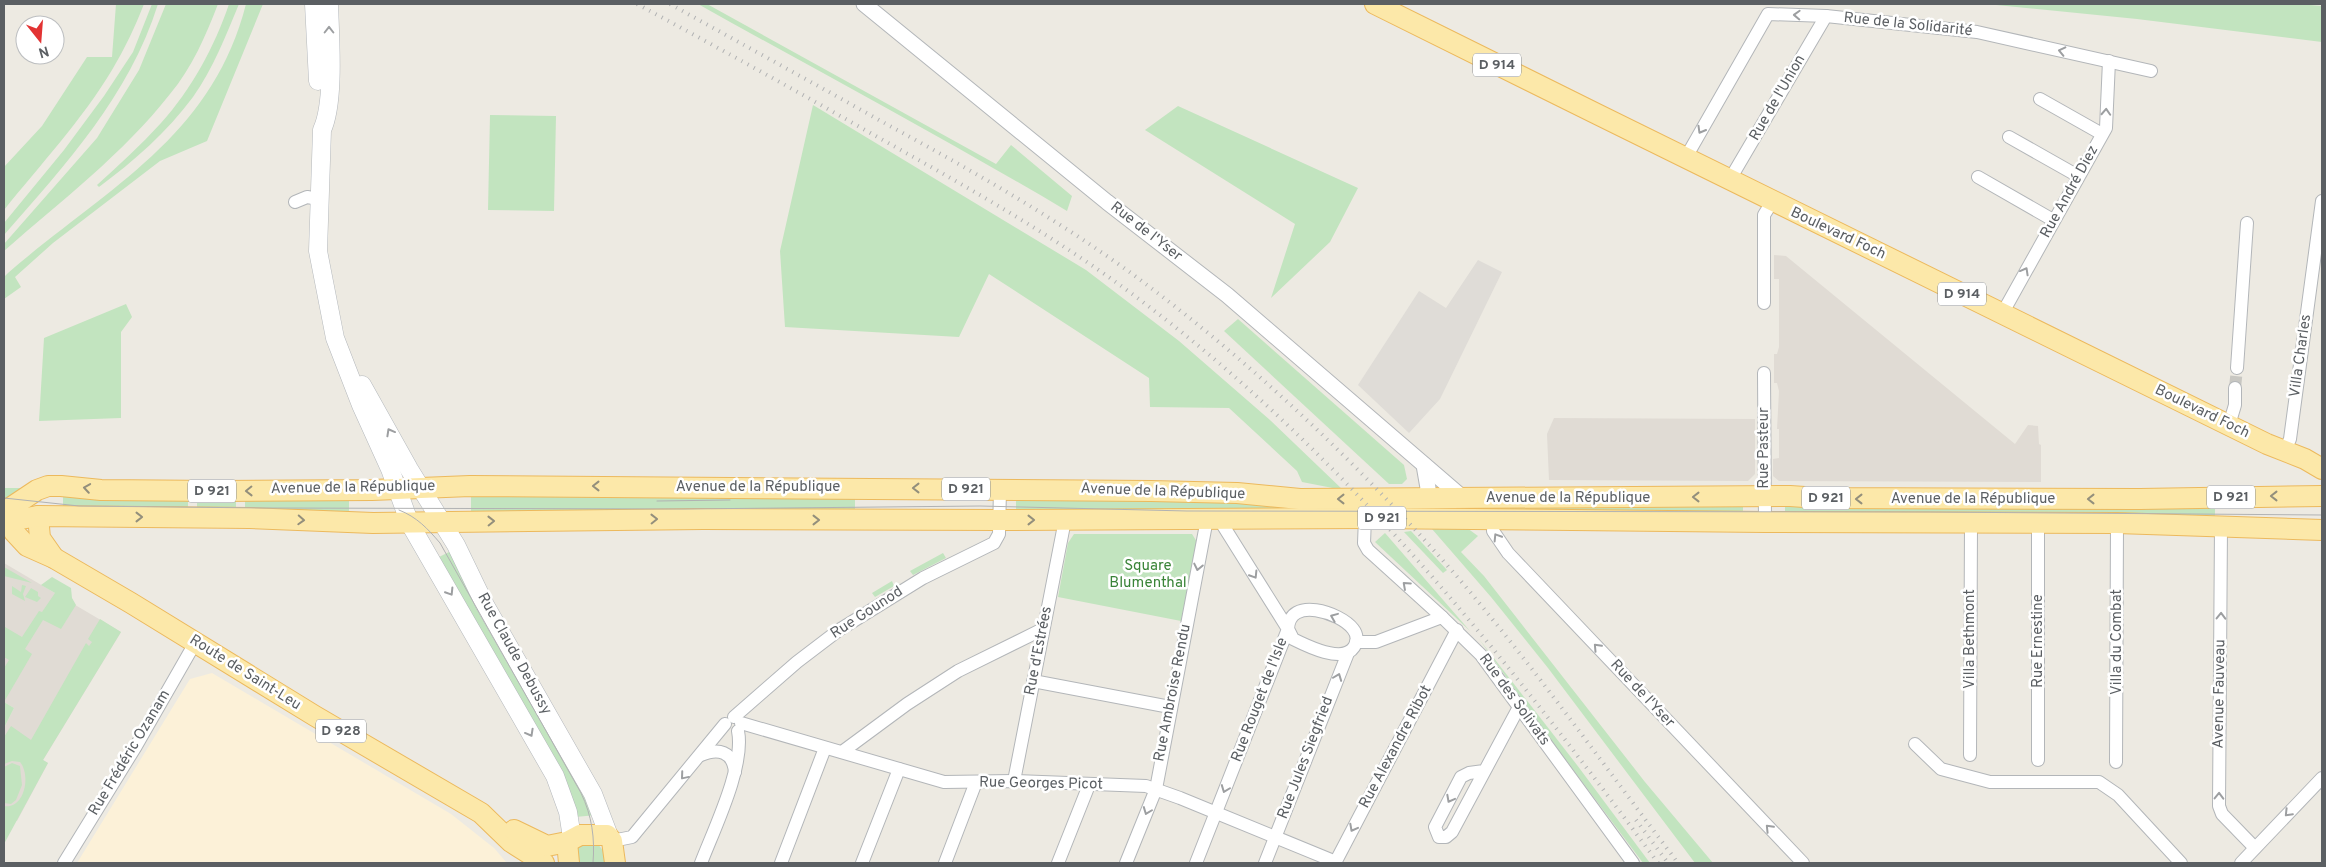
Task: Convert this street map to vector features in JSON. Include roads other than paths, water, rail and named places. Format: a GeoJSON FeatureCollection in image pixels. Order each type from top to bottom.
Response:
{"type":"FeatureCollection","features":[{"type":"Feature","properties":{"kind":"main road"},"geometry":{"type":"LineString","coordinates":[[314,4],[318,76],[316,118],[322,130]]}},
{"type":"Feature","properties":{"kind":"main road"},"geometry":{"type":"LineString","coordinates":[[329,4],[328,110],[327,119],[322,130],[317,237],[320,267],[332,328],[338,347]]}},
{"type":"Feature","properties":{"kind":"main road","name":"Boulevard Foch"},"geometry":{"type":"LineString","coordinates":[[1374,4],[1772,202],[1863,244],[2229,426],[2305,459],[2322,469]]}},
{"type":"Feature","properties":{"kind":"main road","name":"Rue Claude Debussy"},"geometry":{"type":"LineString","coordinates":[[338,347],[372,401],[442,522],[485,604],[597,801],[610,838]]}},
{"type":"Feature","properties":{"kind":"main road","name":"Rue Claude Debussy"},"geometry":{"type":"LineString","coordinates":[[338,347],[410,522],[424,551],[461,610],[555,776],[568,812],[569,840]]}},
{"type":"Feature","properties":{"kind":"main road"},"geometry":{"type":"LineString","coordinates":[[2305,459],[2321,499]]}},
{"type":"Feature","properties":{"kind":"main road","name":"Avenue de la République"},"geometry":{"type":"LineString","coordinates":[[7,515],[37,490],[48,486],[101,490],[218,491],[417,481],[1237,493],[1300,499],[1764,497],[2140,500],[2321,499]]}},
{"type":"Feature","properties":{"kind":"main road","name":"Avenue de la République"},"geometry":{"type":"LineString","coordinates":[[7,515],[250,518],[364,523],[703,519],[1065,520],[1365,518],[1765,522],[2038,522],[2322,530]]}},
{"type":"Feature","properties":{"kind":"main road","name":"Route de Saint-Leu"},"geometry":{"type":"LineString","coordinates":[[7,515],[21,542],[29,548],[54,558],[487,818],[544,845],[569,840]]}},
{"type":"Feature","properties":{"kind":"main road","name":"Route de Saint-Leu"},"geometry":{"type":"LineString","coordinates":[[38,516],[40,538],[54,558]]}},
{"type":"Feature","properties":{"kind":"main road","name":"Route de Saint-Leu"},"geometry":{"type":"LineString","coordinates":[[487,818],[511,842],[544,863]]}},
{"type":"Feature","properties":{"kind":"main road","name":"D 928"},"geometry":{"type":"LineString","coordinates":[[569,840],[587,834],[610,838]]}},
{"type":"Feature","properties":{"kind":"main road"},"geometry":{"type":"LineString","coordinates":[[610,838],[615,863]]}},
{"type":"Feature","properties":{"kind":"main road"},"geometry":{"type":"LineString","coordinates":[[569,840],[569,863]]}},
{"type":"Feature","properties":{"kind":"street","name":"Rue de l'Yser"},"geometry":{"type":"LineString","coordinates":[[864,4],[1024,132],[1107,202],[1227,295],[1464,499]]}},
{"type":"Feature","properties":{"kind":"street","name":"Rue de la Solidarité"},"geometry":{"type":"LineString","coordinates":[[1685,158],[1768,14],[1826,16],[1977,32],[2150,71]]}},
{"type":"Feature","properties":{"kind":"street","name":"Rue de l'Union"},"geometry":{"type":"LineString","coordinates":[[1729,180],[1826,16]]}},
{"type":"Feature","properties":{"kind":"street","name":"Rue André Diez"},"geometry":{"type":"LineString","coordinates":[[2002,314],[2106,128],[2109,61]]}},
{"type":"Feature","properties":{"kind":"street"},"geometry":{"type":"LineString","coordinates":[[2040,99],[2102,134]]}},
{"type":"Feature","properties":{"kind":"street"},"geometry":{"type":"LineString","coordinates":[[2009,137],[2078,176]]}},
{"type":"Feature","properties":{"kind":"street"},"geometry":{"type":"LineString","coordinates":[[1978,177],[2053,220]]}},
{"type":"Feature","properties":{"kind":"street"},"geometry":{"type":"LineString","coordinates":[[295,202],[308,197],[318,199]]}},
{"type":"Feature","properties":{"kind":"street","name":"Villa Charles"},"geometry":{"type":"LineString","coordinates":[[2285,451],[2290,439],[2322,201]]}},
{"type":"Feature","properties":{"kind":"street"},"geometry":{"type":"LineString","coordinates":[[1764,303],[1764,215],[1772,202]]}},
{"type":"Feature","properties":{"kind":"street"},"geometry":{"type":"LineString","coordinates":[[2237,368],[2248,223]]}},
{"type":"Feature","properties":{"kind":"street","name":"Rue Pasteur"},"geometry":{"type":"LineString","coordinates":[[1764,373],[1765,522]]}},
{"type":"Feature","properties":{"kind":"street"},"geometry":{"type":"LineString","coordinates":[[2229,426],[2235,405],[2236,388]]}},
{"type":"Feature","properties":{"kind":"street"},"geometry":{"type":"LineString","coordinates":[[1424,465],[1428,488],[1425,499]]}},
{"type":"Feature","properties":{"kind":"street"},"geometry":{"type":"LineString","coordinates":[[999,520],[1000,489]]}},
{"type":"Feature","properties":{"kind":"street","name":"Rue des Solivats"},"geometry":{"type":"LineString","coordinates":[[1365,518],[1364,543],[1368,550],[1458,630],[1481,655],[1633,863]]}},
{"type":"Feature","properties":{"kind":"street","name":"Rue Rouget de l'Isle"},"geometry":{"type":"LineString","coordinates":[[1196,863],[1288,630],[1213,519]]}},
{"type":"Feature","properties":{"kind":"street","name":"Rue Ambroise Rendu"},"geometry":{"type":"LineString","coordinates":[[1126,863],[1156,789],[1170,707],[1213,519]]}},
{"type":"Feature","properties":{"kind":"street","name":"Rue de l'Yser"},"geometry":{"type":"LineString","coordinates":[[1494,519],[1493,531],[1510,556],[1803,863]]}},
{"type":"Feature","properties":{"kind":"street","name":"Rue Gounod"},"geometry":{"type":"LineString","coordinates":[[610,838],[632,838],[701,755],[797,662],[839,630],[923,578],[994,543],[998,536],[999,520]]}},
{"type":"Feature","properties":{"kind":"street","name":"Rue d'Estrées"},"geometry":{"type":"LineString","coordinates":[[1014,781],[1065,520]]}},
{"type":"Feature","properties":{"kind":"street","name":"Rue Ernestine"},"geometry":{"type":"LineString","coordinates":[[2038,522],[2038,760]]}},
{"type":"Feature","properties":{"kind":"street","name":"Villa Bethmont"},"geometry":{"type":"LineString","coordinates":[[1970,755],[1971,523]]}},
{"type":"Feature","properties":{"kind":"street","name":"Villa du Combat"},"geometry":{"type":"LineString","coordinates":[[2116,762],[2118,523]]}},
{"type":"Feature","properties":{"kind":"street","name":"Avenue Fauveau"},"geometry":{"type":"LineString","coordinates":[[2222,526],[2219,806],[2222,814],[2255,848]]}},
{"type":"Feature","properties":{"kind":"street"},"geometry":{"type":"LineString","coordinates":[[1348,653],[1333,654],[1295,640],[1288,630],[1293,615],[1300,610],[1311,609],[1346,622],[1355,632],[1356,642],[1376,642],[1442,617]]}},
{"type":"Feature","properties":{"kind":"street"},"geometry":{"type":"LineString","coordinates":[[842,752],[907,704],[958,671],[1043,629]]}},
{"type":"Feature","properties":{"kind":"street","name":"Rue Alexandre Ribot"},"geometry":{"type":"LineString","coordinates":[[1335,862],[1458,630]]}},
{"type":"Feature","properties":{"kind":"street","name":"Rue Frédéric Ozanam"},"geometry":{"type":"LineString","coordinates":[[64,863],[136,746],[195,642]]}},
{"type":"Feature","properties":{"kind":"street","name":"Rue Jules Siegfried"},"geometry":{"type":"LineString","coordinates":[[1265,863],[1348,653],[1356,642]]}},
{"type":"Feature","properties":{"kind":"street"},"geometry":{"type":"LineString","coordinates":[[1033,682],[1170,707]]}},
{"type":"Feature","properties":{"kind":"street"},"geometry":{"type":"LineString","coordinates":[[1484,771],[1469,773],[1461,778],[1435,827],[1439,837],[1446,837],[1452,832],[1519,707]]}},
{"type":"Feature","properties":{"kind":"street"},"geometry":{"type":"LineString","coordinates":[[701,863],[735,772],[740,748],[735,724]]}},
{"type":"Feature","properties":{"kind":"street","name":"Rue Georges Picot"},"geometry":{"type":"LineString","coordinates":[[735,724],[842,752],[944,782],[1014,781],[1089,785],[1141,785],[1156,789],[1335,862]]}},
{"type":"Feature","properties":{"kind":"street"},"geometry":{"type":"LineString","coordinates":[[1915,744],[1941,769],[1976,780],[1990,782],[2099,782],[2118,795],[2181,863]]}},
{"type":"Feature","properties":{"kind":"street"},"geometry":{"type":"LineString","coordinates":[[781,863],[826,748]]}},
{"type":"Feature","properties":{"kind":"street"},"geometry":{"type":"LineString","coordinates":[[701,755],[717,750],[726,753],[733,760],[735,772]]}},
{"type":"Feature","properties":{"kind":"street"},"geometry":{"type":"LineString","coordinates":[[862,863],[899,769]]}},
{"type":"Feature","properties":{"kind":"street"},"geometry":{"type":"LineString","coordinates":[[2241,863],[2322,778]]}},
{"type":"Feature","properties":{"kind":"street"},"geometry":{"type":"LineString","coordinates":[[945,863],[976,782]]}},
{"type":"Feature","properties":{"kind":"street"},"geometry":{"type":"LineString","coordinates":[[1058,863],[1089,785]]}},
{"type":"Feature","properties":{"kind":"tunnel"},"geometry":{"type":"LineString","coordinates":[[2235,388],[2237,368]]}},
{"type":"Feature","properties":{"kind":"tram line"},"geometry":{"type":"LineString","coordinates":[[4,498],[79,506],[265,508],[684,509],[980,506],[1187,511],[1929,512],[2322,515]]}},
{"type":"Feature","properties":{"kind":"tram line"},"geometry":{"type":"LineString","coordinates":[[657,501],[730,500]]}},
{"type":"Feature","properties":{"kind":"tram line"},"geometry":{"type":"LineString","coordinates":[[399,510],[422,524],[440,543],[581,793],[592,827],[593,863]]}},
{"type":"Feature","properties":{"kind":"railway"},"geometry":{"type":"LineString","coordinates":[[637,4],[1005,210],[1095,267],[1202,349],[1276,414],[1346,483],[1413,555],[1477,629],[1539,706],[1658,863]]}},
{"type":"Feature","properties":{"kind":"railway"},"geometry":{"type":"LineString","coordinates":[[670,4],[951,160],[1045,215],[1135,276],[1265,381],[1346,458],[1423,538],[1460,580],[1544,684],[1678,863]]}},
{"type":"Feature","properties":{"kind":"railway"},"geometry":{"type":"LineString","coordinates":[[1636,820],[1668,863]]}},
{"type":"Feature","properties":{"kind":"park label","name":"Square Blumenthal"},"geometry":{"type":"Point","coordinates":[1148,574]}}]}
